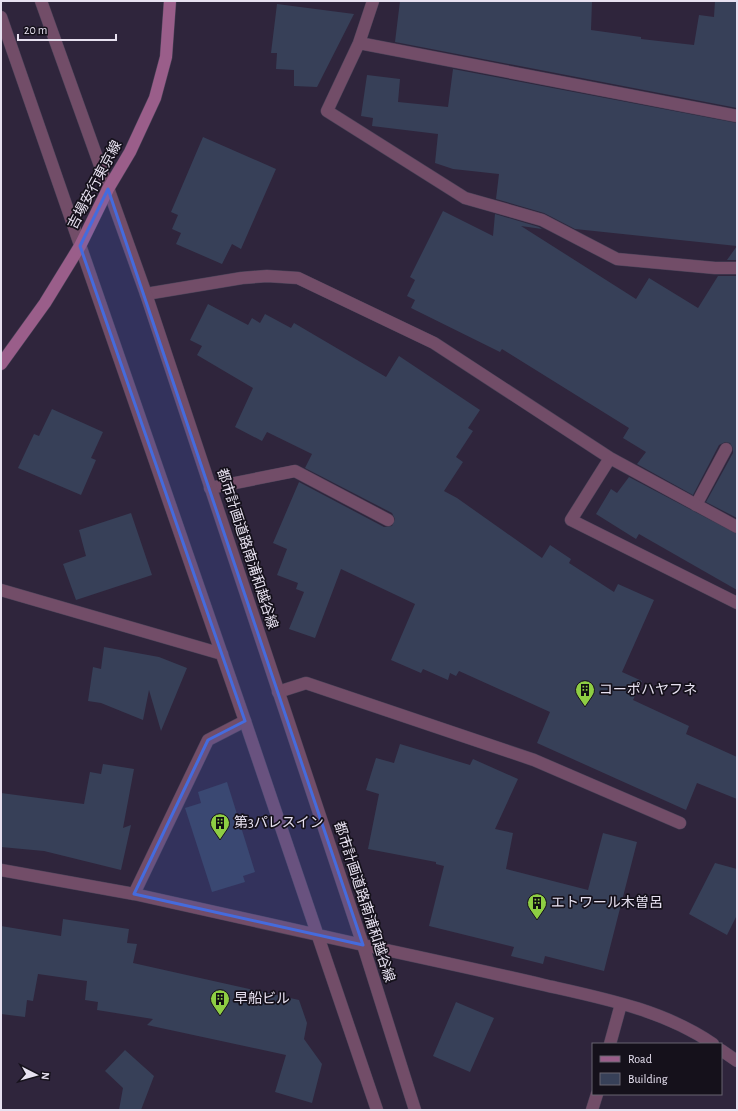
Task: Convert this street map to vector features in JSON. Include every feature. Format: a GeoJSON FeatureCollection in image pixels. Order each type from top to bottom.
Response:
{"type":"FeatureCollection","features":[{"type":"Feature","properties":{"kind":"main road","name":"吉場安行東京線"},"geometry":{"type":"LineString","coordinates":[[1,364],[45,303],[80,246],[108,189],[130,152],[155,98],[166,58],[170,1]]}},
{"type":"Feature","properties":{"kind":"street","name":"都市計画道路南浦和越谷線"},"geometry":{"type":"LineString","coordinates":[[41,1],[146,294],[363,945],[416,1110]]}},
{"type":"Feature","properties":{"kind":"street"},"geometry":{"type":"LineString","coordinates":[[373,1],[359,43],[327,111],[465,198],[542,220],[617,259],[715,268],[737,268]]}},
{"type":"Feature","properties":{"kind":"street"},"geometry":{"type":"LineString","coordinates":[[1,17],[222,654],[377,1110]]}},
{"type":"Feature","properties":{"kind":"street"},"geometry":{"type":"LineString","coordinates":[[359,43],[737,116]]}},
{"type":"Feature","properties":{"kind":"street"},"geometry":{"type":"LineString","coordinates":[[146,294],[242,278],[267,276],[298,278],[434,343],[610,458],[737,527]]}},
{"type":"Feature","properties":{"kind":"street"},"geometry":{"type":"LineString","coordinates":[[696,506],[726,449]]}},
{"type":"Feature","properties":{"kind":"street"},"geometry":{"type":"LineString","coordinates":[[610,458],[571,520],[737,603]]}},
{"type":"Feature","properties":{"kind":"street"},"geometry":{"type":"LineString","coordinates":[[210,488],[295,471],[388,520]]}},
{"type":"Feature","properties":{"kind":"street"},"geometry":{"type":"LineString","coordinates":[[1,590],[222,654]]}},
{"type":"Feature","properties":{"kind":"street"},"geometry":{"type":"LineString","coordinates":[[278,692],[306,683],[534,760],[680,823]]}},
{"type":"Feature","properties":{"kind":"street"},"geometry":{"type":"LineString","coordinates":[[134,894],[208,740],[245,721]]}},
{"type":"Feature","properties":{"kind":"street"},"geometry":{"type":"LineString","coordinates":[[1,870],[134,894],[501,975],[622,1004],[646,1011],[695,1031],[712,1043]]}},
{"type":"Feature","properties":{"kind":"street"},"geometry":{"type":"LineString","coordinates":[[610,1043],[622,1004]]}},
{"type":"Feature","properties":{"kind":"street"},"geometry":{"type":"LineString","coordinates":[[722,1051],[737,1061]]}},
{"type":"Feature","properties":{"kind":"street"},"geometry":{"type":"LineString","coordinates":[[592,1110],[597,1095]]}},
{"type":"Feature","properties":{"kind":"highlighted area"},"geometry":{"type":"Polygon","coordinates":[[[108,189],[363,945],[134,894],[208,740],[245,721],[80,246],[108,189]]]}},
{"type":"Feature","properties":{"kind":"building"},"geometry":{"type":"Polygon","coordinates":[[[400,1],[592,1],[591,30],[641,37],[641,39],[694,45],[699,15],[714,17],[715,1],[737,1],[737,108],[395,42],[400,1]]]}},
{"type":"Feature","properties":{"kind":"building"},"geometry":{"type":"Polygon","coordinates":[[[277,4],[354,14],[317,87],[294,86],[294,70],[276,69],[277,53],[271,53],[277,4]]]}},
{"type":"Feature","properties":{"kind":"building"},"geometry":{"type":"Polygon","coordinates":[[[453,69],[737,123],[737,246],[575,229],[544,213],[496,199],[499,174],[453,169],[435,163],[438,134],[372,126],[373,118],[361,116],[367,75],[400,79],[398,102],[448,107],[453,69]]]}},
{"type":"Feature","properties":{"kind":"building"},"geometry":{"type":"Polygon","coordinates":[[[203,137],[276,169],[241,249],[232,244],[222,264],[176,244],[181,233],[172,229],[178,215],[171,212],[203,137]]]}},
{"type":"Feature","properties":{"kind":"building"},"geometry":{"type":"Polygon","coordinates":[[[443,211],[493,236],[495,214],[539,227],[542,229],[521,226],[636,299],[649,278],[698,308],[718,276],[737,276],[737,518],[706,502],[733,453],[733,448],[730,443],[725,442],[719,445],[693,495],[637,464],[646,452],[623,438],[629,428],[502,349],[500,352],[411,308],[415,300],[407,296],[415,280],[410,277],[443,211]]]}},
{"type":"Feature","properties":{"kind":"building"},"geometry":{"type":"Polygon","coordinates":[[[737,246],[737,260],[727,260],[737,246]]]}},
{"type":"Feature","properties":{"kind":"building"},"geometry":{"type":"Polygon","coordinates":[[[208,304],[248,325],[252,318],[260,323],[265,314],[291,328],[294,323],[386,377],[399,356],[480,410],[468,428],[473,431],[456,457],[463,462],[444,491],[457,498],[542,558],[550,545],[571,559],[569,563],[614,592],[618,584],[654,600],[622,672],[642,681],[633,700],[689,726],[686,734],[737,757],[737,799],[697,783],[686,810],[537,743],[550,712],[459,671],[456,676],[450,673],[448,680],[423,669],[421,673],[391,660],[415,604],[341,569],[315,638],[289,629],[304,592],[296,589],[298,583],[277,575],[287,549],[273,543],[299,482],[384,527],[392,526],[395,519],[392,513],[305,468],[312,454],[267,432],[262,441],[235,427],[253,388],[197,355],[202,346],[190,340],[208,304]]]}},
{"type":"Feature","properties":{"kind":"building"},"geometry":{"type":"Polygon","coordinates":[[[52,409],[103,432],[91,458],[96,460],[81,495],[18,468],[34,434],[39,436],[52,409]]]}},
{"type":"Feature","properties":{"kind":"building"},"geometry":{"type":"Polygon","coordinates":[[[629,477],[737,534],[737,590],[639,534],[636,539],[596,514],[611,489],[617,493],[629,477]]]}},
{"type":"Feature","properties":{"kind":"building"},"geometry":{"type":"Polygon","coordinates":[[[131,513],[152,575],[76,600],[63,564],[86,556],[79,530],[131,513]]]}},
{"type":"Feature","properties":{"kind":"building"},"geometry":{"type":"Polygon","coordinates":[[[104,647],[159,657],[187,668],[161,731],[149,690],[143,720],[101,703],[88,701],[93,667],[101,669],[104,647]]]}},
{"type":"Feature","properties":{"kind":"building"},"geometry":{"type":"Polygon","coordinates":[[[400,744],[470,765],[473,759],[518,779],[495,829],[513,833],[506,869],[588,890],[603,833],[637,842],[604,971],[545,956],[543,964],[511,956],[514,947],[429,926],[444,866],[436,864],[436,862],[368,849],[379,794],[366,790],[376,758],[394,763],[400,744]]]}},
{"type":"Feature","properties":{"kind":"building"},"geometry":{"type":"Polygon","coordinates":[[[103,764],[134,769],[123,828],[131,825],[121,870],[44,851],[1,847],[1,793],[84,804],[90,772],[101,774],[103,764]]]}},
{"type":"Feature","properties":{"kind":"building","name":"第3パレスイン"},"geometry":{"type":"Polygon","coordinates":[[[227,782],[255,872],[243,876],[245,882],[212,892],[185,808],[201,803],[198,792],[227,782]]]}},
{"type":"Feature","properties":{"kind":"building"},"geometry":{"type":"Polygon","coordinates":[[[715,863],[737,869],[737,915],[727,935],[689,914],[715,863]]]}},
{"type":"Feature","properties":{"kind":"building"},"geometry":{"type":"Polygon","coordinates":[[[63,919],[129,929],[127,943],[137,944],[133,963],[299,1000],[307,1023],[304,1039],[322,1064],[312,1103],[275,1092],[286,1055],[147,1025],[153,1019],[97,1010],[98,1002],[85,1000],[87,981],[38,974],[33,1001],[27,1000],[25,1017],[1,1014],[1,926],[61,936],[63,919]]]}},
{"type":"Feature","properties":{"kind":"building"},"geometry":{"type":"Polygon","coordinates":[[[456,1002],[494,1018],[470,1072],[433,1056],[456,1002]]]}},
{"type":"Feature","properties":{"kind":"building"},"geometry":{"type":"Polygon","coordinates":[[[125,1050],[154,1076],[141,1110],[119,1110],[123,1088],[105,1071],[125,1050]]]}},
{"type":"Feature","properties":{"kind":"place","name":"コーポハヤフネ"},"geometry":{"type":"Point","coordinates":[585,707]}},
{"type":"Feature","properties":{"kind":"place","name":"第3パレスイン"},"geometry":{"type":"Point","coordinates":[220,840]}},
{"type":"Feature","properties":{"kind":"place","name":"エトワール木曽呂"},"geometry":{"type":"Point","coordinates":[537,920]}},
{"type":"Feature","properties":{"kind":"place","name":"早船ビル"},"geometry":{"type":"Point","coordinates":[220,1016]}}]}
